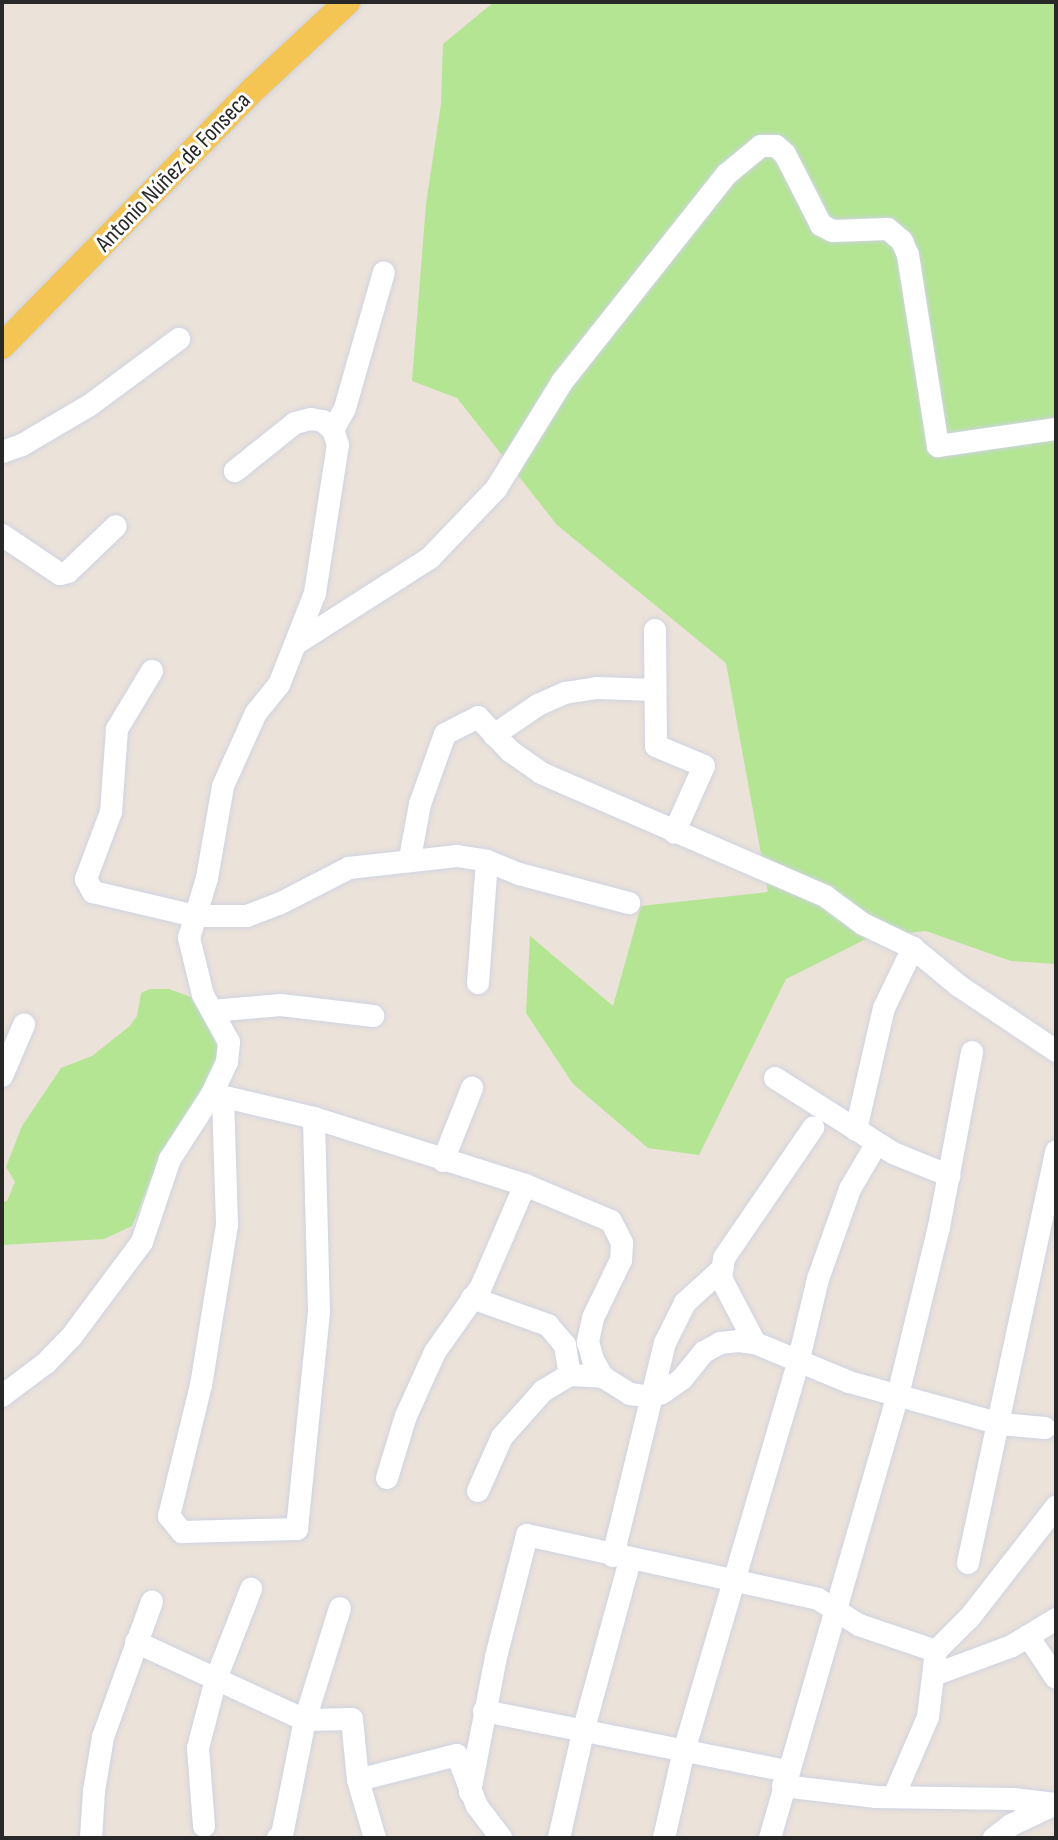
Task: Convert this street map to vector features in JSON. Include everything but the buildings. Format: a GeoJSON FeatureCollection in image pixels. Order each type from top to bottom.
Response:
{"type":"FeatureCollection","features":[{"type":"Feature","properties":{"kind":"main road","name":"Antonio Núñez de Fonseca"},"geometry":{"type":"LineString","coordinates":[[2,346],[256,87],[347,2]]}},
{"type":"Feature","properties":{"kind":"street"},"geometry":{"type":"LineString","coordinates":[[297,643],[430,558],[496,489],[562,382],[727,174],[761,146],[776,146],[785,154],[821,225],[840,232],[888,229],[902,241],[908,255],[938,446],[1056,429]]}},
{"type":"Feature","properties":{"kind":"street"},"geometry":{"type":"LineString","coordinates":[[333,430],[345,408],[384,272]]}},
{"type":"Feature","properties":{"kind":"street"},"geometry":{"type":"LineString","coordinates":[[2,452],[22,445],[90,405],[179,339]]}},
{"type":"Feature","properties":{"kind":"street"},"geometry":{"type":"LineString","coordinates":[[235,471],[295,423],[311,419],[323,421],[333,430],[338,445],[326,539],[315,593],[279,685],[256,713],[223,786],[207,878],[189,938],[203,995],[229,1042],[218,1096],[227,1225],[201,1385],[169,1516],[182,1532],[297,1529],[319,1312],[314,1118]]}},
{"type":"Feature","properties":{"kind":"street"},"geometry":{"type":"LineString","coordinates":[[2,535],[60,574],[68,572],[116,526]]}},
{"type":"Feature","properties":{"kind":"street"},"geometry":{"type":"LineString","coordinates":[[655,630],[656,746],[704,766],[674,833]]}},
{"type":"Feature","properties":{"kind":"street"},"geometry":{"type":"LineString","coordinates":[[152,671],[117,729],[111,812],[86,879],[93,892],[195,916],[247,916],[279,904],[349,868],[410,858],[457,856],[487,861],[519,874],[629,903]]}},
{"type":"Feature","properties":{"kind":"street"},"geometry":{"type":"LineString","coordinates":[[494,735],[538,705],[565,693],[597,688],[655,690]]}},
{"type":"Feature","properties":{"kind":"street"},"geometry":{"type":"LineString","coordinates":[[410,858],[420,804],[445,734],[478,717],[494,735],[541,773],[825,896],[863,924],[913,948],[959,986],[1056,1051]]}},
{"type":"Feature","properties":{"kind":"street"},"geometry":{"type":"LineString","coordinates":[[478,983],[487,861]]}},
{"type":"Feature","properties":{"kind":"street"},"geometry":{"type":"LineString","coordinates":[[856,1130],[884,1008],[913,948]]}},
{"type":"Feature","properties":{"kind":"street"},"geometry":{"type":"LineString","coordinates":[[212,1011],[281,1005],[373,1016]]}},
{"type":"Feature","properties":{"kind":"street"},"geometry":{"type":"LineString","coordinates":[[2,1076],[24,1025]]}},
{"type":"Feature","properties":{"kind":"street"},"geometry":{"type":"LineString","coordinates":[[770,1838],[898,1395],[950,1176],[972,1052]]}},
{"type":"Feature","properties":{"kind":"street"},"geometry":{"type":"LineString","coordinates":[[775,1078],[877,1143],[950,1176]]}},
{"type":"Feature","properties":{"kind":"street"},"geometry":{"type":"LineString","coordinates":[[443,1161],[472,1088]]}},
{"type":"Feature","properties":{"kind":"street"},"geometry":{"type":"LineString","coordinates":[[218,1096],[314,1118],[525,1185],[611,1221],[620,1235],[621,1260],[593,1318],[588,1342],[593,1360],[603,1377],[620,1390],[651,1397],[682,1379],[711,1347],[729,1341],[755,1343],[798,1363],[898,1395],[1000,1424],[1045,1428]]}},
{"type":"Feature","properties":{"kind":"street"},"geometry":{"type":"LineString","coordinates":[[2,1396],[66,1343],[142,1242],[170,1159],[218,1096]]}},
{"type":"Feature","properties":{"kind":"street"},"geometry":{"type":"LineString","coordinates":[[755,1343],[721,1278],[721,1270],[733,1243],[813,1128]]}},
{"type":"Feature","properties":{"kind":"street"},"geometry":{"type":"LineString","coordinates":[[664,1838],[684,1751],[798,1363],[818,1279],[850,1189],[877,1143]]}},
{"type":"Feature","properties":{"kind":"street"},"geometry":{"type":"LineString","coordinates":[[968,1563],[1056,1151]]}},
{"type":"Feature","properties":{"kind":"street"},"geometry":{"type":"LineString","coordinates":[[387,1478],[406,1416],[435,1352],[472,1298],[525,1185]]}},
{"type":"Feature","properties":{"kind":"street"},"geometry":{"type":"LineString","coordinates":[[559,1838],[665,1343],[677,1316],[694,1292],[721,1270]]}},
{"type":"Feature","properties":{"kind":"street"},"geometry":{"type":"LineString","coordinates":[[472,1298],[548,1325],[565,1345],[570,1375]]}},
{"type":"Feature","properties":{"kind":"street"},"geometry":{"type":"LineString","coordinates":[[478,1491],[492,1454],[508,1428],[543,1391],[570,1375],[603,1377]]}},
{"type":"Feature","properties":{"kind":"street"},"geometry":{"type":"LineString","coordinates":[[894,1796],[928,1717],[936,1651],[970,1617],[1056,1507]]}},
{"type":"Feature","properties":{"kind":"street"},"geometry":{"type":"LineString","coordinates":[[470,1792],[484,1711],[527,1535],[818,1599],[859,1625],[936,1651]]}},
{"type":"Feature","properties":{"kind":"street"},"geometry":{"type":"LineString","coordinates":[[204,1826],[198,1748],[216,1679],[251,1589]]}},
{"type":"Feature","properties":{"kind":"street"},"geometry":{"type":"LineString","coordinates":[[91,1838],[94,1791],[103,1737],[152,1602]]}},
{"type":"Feature","properties":{"kind":"street"},"geometry":{"type":"LineString","coordinates":[[278,1838],[282,1835],[305,1720],[340,1608]]}},
{"type":"Feature","properties":{"kind":"street"},"geometry":{"type":"LineString","coordinates":[[934,1675],[1012,1646],[1056,1619]]}},
{"type":"Feature","properties":{"kind":"street"},"geometry":{"type":"LineString","coordinates":[[1028,1636],[1056,1678]]}},
{"type":"Feature","properties":{"kind":"street"},"geometry":{"type":"LineString","coordinates":[[136,1642],[305,1720],[352,1719],[358,1780],[375,1838]]}},
{"type":"Feature","properties":{"kind":"street"},"geometry":{"type":"LineString","coordinates":[[484,1711],[684,1751],[786,1778],[894,1796],[1013,1799],[1056,1804]]}},
{"type":"Feature","properties":{"kind":"street"},"geometry":{"type":"LineString","coordinates":[[358,1780],[457,1755],[470,1792],[501,1838]]}},
{"type":"Feature","properties":{"kind":"street"},"geometry":{"type":"LineString","coordinates":[[994,1838],[1011,1825],[1056,1804]]}},
{"type":"Feature","properties":{"kind":"green space"},"geometry":{"type":"Polygon","coordinates":[[[494,2],[1056,2],[1056,964],[1011,961],[926,931],[870,937],[786,979],[699,1155],[648,1148],[573,1084],[526,1013],[530,936],[613,1006],[641,906],[768,892],[726,663],[557,525],[457,398],[412,381],[426,204],[441,104],[443,44],[494,2]]]}},
{"type":"Feature","properties":{"kind":"green space"},"geometry":{"type":"Polygon","coordinates":[[[150,989],[169,989],[199,1000],[218,1049],[214,1074],[156,1167],[132,1226],[104,1239],[2,1245],[2,1202],[7,1201],[15,1182],[6,1167],[22,1126],[61,1068],[92,1056],[130,1026],[137,1016],[141,993],[150,989]]]}}]}
